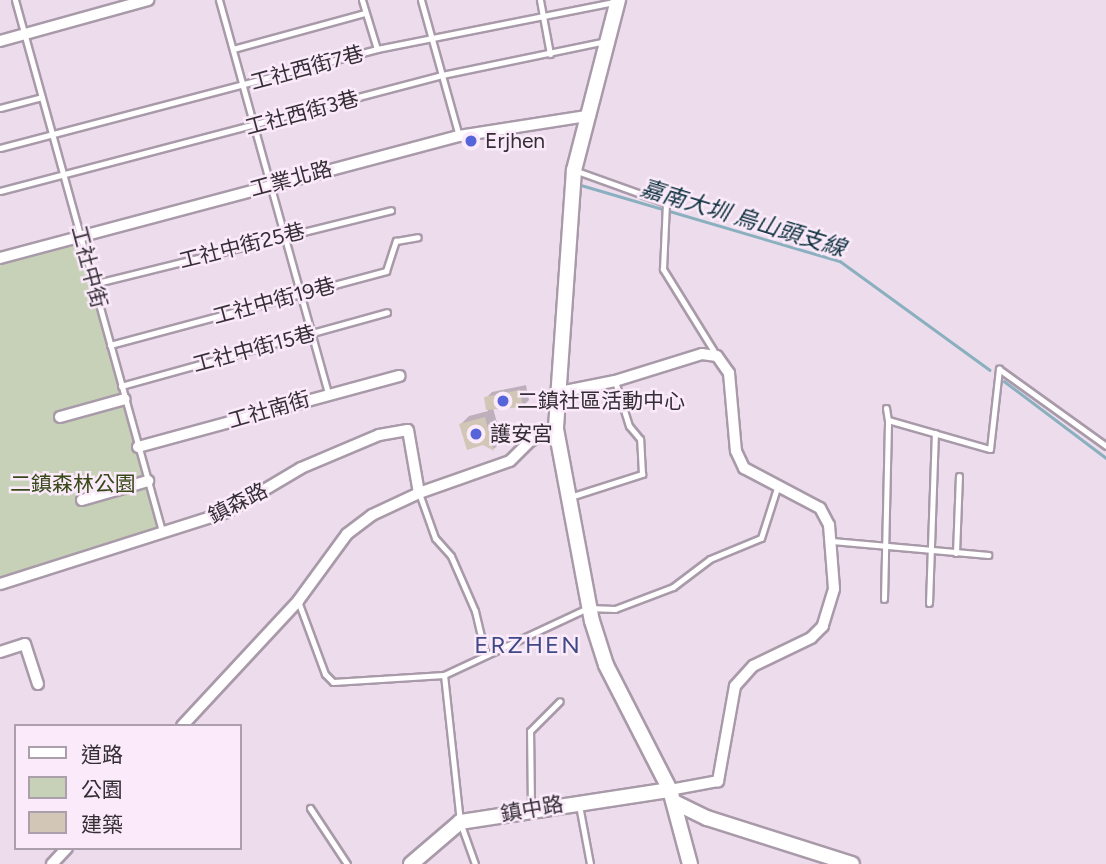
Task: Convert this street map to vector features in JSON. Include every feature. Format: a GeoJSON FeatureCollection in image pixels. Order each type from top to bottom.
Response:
{"type":"FeatureCollection","features":[{"type":"Feature","properties":{"kind":"street"},"geometry":{"type":"LineString","coordinates":[[0,41],[148,0]]}},
{"type":"Feature","properties":{"kind":"street"},"geometry":{"type":"LineString","coordinates":[[618,1],[574,170],[556,429],[588,608],[606,664],[672,796],[690,864]]}},
{"type":"Feature","properties":{"kind":"street","name":"工業北路"},"geometry":{"type":"LineString","coordinates":[[0,258],[270,184],[459,136],[586,116]]}},
{"type":"Feature","properties":{"kind":"street"},"geometry":{"type":"LineString","coordinates":[[560,392],[615,381],[702,354],[717,356],[729,373],[740,460],[744,468],[777,488],[821,508],[832,541],[834,589],[823,625],[811,638],[753,666],[734,685],[718,781],[672,796]]}},
{"type":"Feature","properties":{"kind":"street","name":"工社南街"},"geometry":{"type":"LineString","coordinates":[[138,447],[328,393],[400,376]]}},
{"type":"Feature","properties":{"kind":"street"},"geometry":{"type":"LineString","coordinates":[[60,417],[125,399]]}},
{"type":"Feature","properties":{"kind":"street"},"geometry":{"type":"LineString","coordinates":[[184,724],[298,601],[347,534],[372,515],[418,494],[510,461],[530,441],[556,429]]}},
{"type":"Feature","properties":{"kind":"street","name":"鎮森路"},"geometry":{"type":"LineString","coordinates":[[0,584],[226,512],[302,468],[379,435],[408,430],[418,494]]}},
{"type":"Feature","properties":{"kind":"street"},"geometry":{"type":"LineString","coordinates":[[82,499],[148,481]]}},
{"type":"Feature","properties":{"kind":"street"},"geometry":{"type":"LineString","coordinates":[[0,652],[25,644],[38,684]]}},
{"type":"Feature","properties":{"kind":"street"},"geometry":{"type":"LineString","coordinates":[[672,796],[706,818],[852,864]]}},
{"type":"Feature","properties":{"kind":"street","name":"鎮中路"},"geometry":{"type":"LineString","coordinates":[[411,864],[460,822],[579,801],[672,796]]}},
{"type":"Feature","properties":{"kind":"street"},"geometry":{"type":"LineString","coordinates":[[52,864],[65,850]]}},
{"type":"Feature","properties":{"kind":"lane","name":"工社中街"},"geometry":{"type":"LineString","coordinates":[[15,0],[163,534]]}},
{"type":"Feature","properties":{"kind":"lane"},"geometry":{"type":"LineString","coordinates":[[219,0],[328,393]]}},
{"type":"Feature","properties":{"kind":"lane"},"geometry":{"type":"LineString","coordinates":[[362,0],[377,49]]}},
{"type":"Feature","properties":{"kind":"lane"},"geometry":{"type":"LineString","coordinates":[[421,0],[459,136]]}},
{"type":"Feature","properties":{"kind":"lane"},"geometry":{"type":"LineString","coordinates":[[540,0],[550,54]]}},
{"type":"Feature","properties":{"kind":"lane","name":"工社西街7巷"},"geometry":{"type":"LineString","coordinates":[[0,148],[377,49],[618,1]]}},
{"type":"Feature","properties":{"kind":"lane"},"geometry":{"type":"LineString","coordinates":[[233,49],[365,13]]}},
{"type":"Feature","properties":{"kind":"lane","name":"工社西街3巷"},"geometry":{"type":"LineString","coordinates":[[0,191],[254,127],[442,75],[606,41]]}},
{"type":"Feature","properties":{"kind":"lane"},"geometry":{"type":"LineString","coordinates":[[0,108],[42,97]]}},
{"type":"Feature","properties":{"kind":"lane"},"geometry":{"type":"LineString","coordinates":[[574,170],[666,203],[663,270],[717,356]]}},
{"type":"Feature","properties":{"kind":"lane","name":"工社中街25巷"},"geometry":{"type":"LineString","coordinates":[[93,284],[391,210]]}},
{"type":"Feature","properties":{"kind":"lane","name":"工社中街19巷"},"geometry":{"type":"LineString","coordinates":[[110,345],[386,271],[396,241],[418,237]]}},
{"type":"Feature","properties":{"kind":"lane","name":"工社中街15巷"},"geometry":{"type":"LineString","coordinates":[[121,386],[387,312]]}},
{"type":"Feature","properties":{"kind":"lane"},"geometry":{"type":"LineString","coordinates":[[888,420],[990,449],[999,369],[1106,446]]}},
{"type":"Feature","properties":{"kind":"lane"},"geometry":{"type":"LineString","coordinates":[[570,496],[642,474],[640,439],[629,426],[615,381]]}},
{"type":"Feature","properties":{"kind":"lane"},"geometry":{"type":"LineString","coordinates":[[884,599],[888,420],[886,408]]}},
{"type":"Feature","properties":{"kind":"lane"},"geometry":{"type":"LineString","coordinates":[[929,603],[935,433]]}},
{"type":"Feature","properties":{"kind":"lane"},"geometry":{"type":"LineString","coordinates":[[956,553],[960,476]]}},
{"type":"Feature","properties":{"kind":"lane"},"geometry":{"type":"LineString","coordinates":[[298,601],[325,674],[333,682],[444,675],[485,653],[588,608],[615,609],[646,600],[673,587],[710,559],[761,538],[777,488]]}},
{"type":"Feature","properties":{"kind":"lane"},"geometry":{"type":"LineString","coordinates":[[418,494],[435,538],[450,556],[475,611],[485,653]]}},
{"type":"Feature","properties":{"kind":"lane"},"geometry":{"type":"LineString","coordinates":[[832,541],[988,555]]}},
{"type":"Feature","properties":{"kind":"lane"},"geometry":{"type":"LineString","coordinates":[[444,675],[460,822],[475,864]]}},
{"type":"Feature","properties":{"kind":"lane"},"geometry":{"type":"LineString","coordinates":[[531,808],[530,731],[560,701]]}},
{"type":"Feature","properties":{"kind":"lane"},"geometry":{"type":"LineString","coordinates":[[579,801],[590,864]]}},
{"type":"Feature","properties":{"kind":"lane"},"geometry":{"type":"LineString","coordinates":[[310,808],[348,864]]}},
{"type":"Feature","properties":{"kind":"green space","name":"二鎮森林公園"},"geometry":{"type":"Polygon","coordinates":[[[80,235],[163,535],[0,580],[0,257],[80,235]]]}},
{"type":"Feature","properties":{"kind":"building","name":"二鎮社區活動中心"},"geometry":{"type":"Polygon","coordinates":[[[520,390],[523,407],[486,410],[484,397],[520,390]]]}},
{"type":"Feature","properties":{"kind":"building","name":"護安宮"},"geometry":{"type":"Polygon","coordinates":[[[485,417],[494,451],[483,445],[467,450],[459,424],[485,417]]]}},
{"type":"Feature","properties":{"kind":"waterway","name":"嘉南大圳 烏山頭支線"},"geometry":{"type":"LineString","coordinates":[[581,185],[840,261],[990,370]]}},
{"type":"Feature","properties":{"kind":"waterway","name":"嘉南大圳 烏山頭支線"},"geometry":{"type":"LineString","coordinates":[[1004,381],[1106,458]]}},
{"type":"Feature","properties":{"kind":"place","name":"Erjhen"},"geometry":{"type":"Point","coordinates":[471,141]}},
{"type":"Feature","properties":{"kind":"place","name":"二鎮社區活動中心"},"geometry":{"type":"Point","coordinates":[503,401]}},
{"type":"Feature","properties":{"kind":"place","name":"護安宮"},"geometry":{"type":"Point","coordinates":[476,434]}},
{"type":"Feature","properties":{"kind":"district","name":"ERZHEN"},"geometry":{"type":"Point","coordinates":[528,645]}}]}
